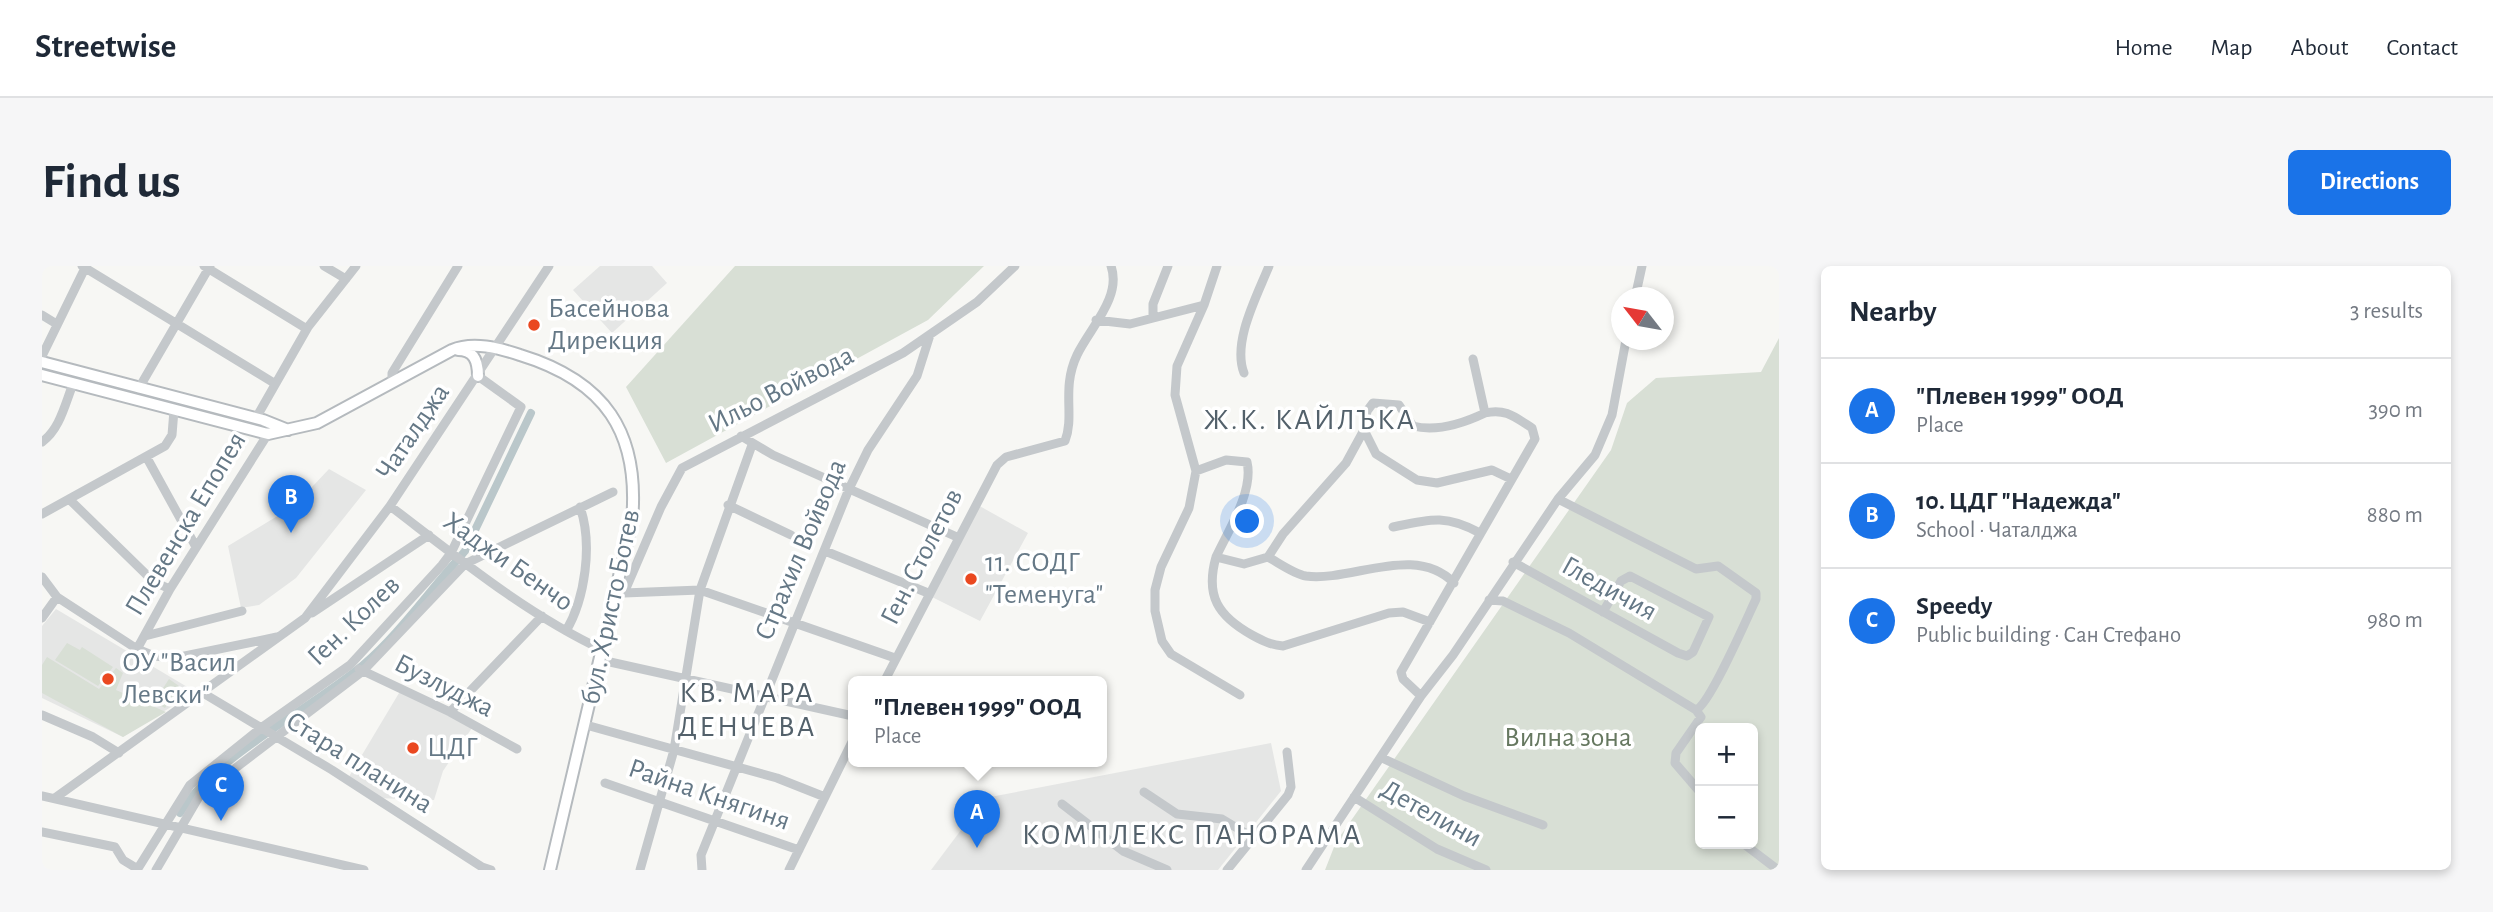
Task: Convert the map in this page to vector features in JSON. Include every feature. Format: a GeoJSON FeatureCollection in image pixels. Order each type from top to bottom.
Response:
{"type":"FeatureCollection","features":[{"type":"Feature","properties":{"kind":"main road","name":"бул. Христо Ботев"},"geometry":{"type":"LineString","coordinates":[[42,375],[268,434],[317,423],[452,350],[468,346],[496,349],[544,363],[574,377],[595,395],[619,424],[631,463],[634,497],[631,534],[621,594],[602,655],[550,870]]}},
{"type":"Feature","properties":{"kind":"main road"},"geometry":{"type":"LineString","coordinates":[[452,350],[462,349],[472,354],[477,363],[478,376]]}},
{"type":"Feature","properties":{"kind":"main road"},"geometry":{"type":"LineString","coordinates":[[42,362],[256,418],[288,430]]}},
{"type":"Feature","properties":{"kind":"main road"},"geometry":{"type":"LineString","coordinates":[[197,416],[200,403]]}},
{"type":"Feature","properties":{"kind":"street"},"geometry":{"type":"LineString","coordinates":[[324,266],[346,279]]}},
{"type":"Feature","properties":{"kind":"street","name":"Плевенска Епопея"},"geometry":{"type":"LineString","coordinates":[[256,418],[307,329],[356,266]]}},
{"type":"Feature","properties":{"kind":"street"},"geometry":{"type":"LineString","coordinates":[[392,382],[392,373],[458,266]]}},
{"type":"Feature","properties":{"kind":"street","name":"Чаталджа"},"geometry":{"type":"LineString","coordinates":[[305,618],[390,506],[549,266]]}},
{"type":"Feature","properties":{"kind":"street","name":"Ильо Войвода"},"geometry":{"type":"LineString","coordinates":[[621,594],[682,468],[903,354],[977,302],[1015,266]]}},
{"type":"Feature","properties":{"kind":"street"},"geometry":{"type":"LineString","coordinates":[[1111,266],[1114,290],[1096,320],[1130,324],[1204,305]]}},
{"type":"Feature","properties":{"kind":"street"},"geometry":{"type":"LineString","coordinates":[[1158,266],[1162,278]]}},
{"type":"Feature","properties":{"kind":"street"},"geometry":{"type":"LineString","coordinates":[[1153,317],[1153,304],[1168,266]]}},
{"type":"Feature","properties":{"kind":"street"},"geometry":{"type":"LineString","coordinates":[[1217,266],[1204,305],[1177,366],[1175,395],[1196,471],[1189,508],[1161,566],[1155,590],[1155,611],[1162,641],[1171,654],[1240,695]]}},
{"type":"Feature","properties":{"kind":"street"},"geometry":{"type":"LineString","coordinates":[[1244,373],[1239,360],[1246,327],[1269,266]]}},
{"type":"Feature","properties":{"kind":"street"},"geometry":{"type":"LineString","coordinates":[[1637,287],[1642,266]]}},
{"type":"Feature","properties":{"kind":"street"},"geometry":{"type":"LineString","coordinates":[[42,356],[55,323],[84,267],[274,383]]}},
{"type":"Feature","properties":{"kind":"street"},"geometry":{"type":"LineString","coordinates":[[139,388],[207,267],[307,329]]}},
{"type":"Feature","properties":{"kind":"street"},"geometry":{"type":"LineString","coordinates":[[42,315],[55,323]]}},
{"type":"Feature","properties":{"kind":"street","name":"Ген. Столетов"},"geometry":{"type":"LineString","coordinates":[[887,676],[996,465],[1006,457],[1065,441],[1069,432],[1067,382],[1096,320]]}},
{"type":"Feature","properties":{"kind":"street","name":"Страхил Войвода"},"geometry":{"type":"LineString","coordinates":[[702,870],[701,855],[849,489],[868,450],[917,376],[930,335]]}},
{"type":"Feature","properties":{"kind":"street"},"geometry":{"type":"LineString","coordinates":[[1306,870],[1513,562],[1558,499],[1595,455],[1607,433],[1624,350]]}},
{"type":"Feature","properties":{"kind":"street"},"geometry":{"type":"LineString","coordinates":[[1473,359],[1485,413]]}},
{"type":"Feature","properties":{"kind":"street","name":"Ген. Колев"},"geometry":{"type":"LineString","coordinates":[[137,869],[190,785],[268,733],[357,668],[458,558],[521,407],[518,401],[478,376]]}},
{"type":"Feature","properties":{"kind":"street"},"geometry":{"type":"LineString","coordinates":[[42,442],[51,436],[58,423],[73,384]]}},
{"type":"Feature","properties":{"kind":"street"},"geometry":{"type":"LineString","coordinates":[[1216,558],[1244,564],[1268,557],[1283,534],[1346,463],[1364,430],[1367,411],[1373,404],[1384,402],[1399,405],[1413,426],[1424,429],[1444,426],[1499,407],[1508,412],[1535,433],[1454,583],[1401,672],[1403,679],[1421,696]]}},
{"type":"Feature","properties":{"kind":"street"},"geometry":{"type":"LineString","coordinates":[[42,514],[166,446],[173,435],[173,410]]}},
{"type":"Feature","properties":{"kind":"street","name":"Плевенска Епопея"},"geometry":{"type":"LineString","coordinates":[[137,649],[170,589],[274,423]]}},
{"type":"Feature","properties":{"kind":"street"},"geometry":{"type":"LineString","coordinates":[[1364,430],[1376,454],[1417,480],[1437,483],[1492,470],[1511,479]]}},
{"type":"Feature","properties":{"kind":"street"},"geometry":{"type":"LineString","coordinates":[[741,436],[752,444],[957,537]]}},
{"type":"Feature","properties":{"kind":"street"},"geometry":{"type":"LineString","coordinates":[[640,870],[674,750],[700,590],[728,505],[752,444]]}},
{"type":"Feature","properties":{"kind":"street"},"geometry":{"type":"LineString","coordinates":[[147,458],[196,547]]}},
{"type":"Feature","properties":{"kind":"street"},"geometry":{"type":"LineString","coordinates":[[1196,471],[1226,460],[1247,462],[1249,472],[1211,577],[1216,601],[1233,624],[1271,645],[1283,646],[1389,613],[1403,612],[1430,622]]}},
{"type":"Feature","properties":{"kind":"street"},"geometry":{"type":"LineString","coordinates":[[458,558],[580,508],[612,492]]}},
{"type":"Feature","properties":{"kind":"street"},"geometry":{"type":"LineString","coordinates":[[69,499],[154,582],[170,589]]}},
{"type":"Feature","properties":{"kind":"street"},"geometry":{"type":"LineString","coordinates":[[1558,499],[1696,569],[1717,566],[1756,593],[1756,599],[1715,685],[1704,706],[1696,710]]}},
{"type":"Feature","properties":{"kind":"street"},"geometry":{"type":"LineString","coordinates":[[728,505],[791,535]]}},
{"type":"Feature","properties":{"kind":"street","name":"Хаджи Бенчо"},"geometry":{"type":"LineString","coordinates":[[390,506],[458,558],[602,655],[765,699],[848,715]]}},
{"type":"Feature","properties":{"kind":"street"},"geometry":{"type":"LineString","coordinates":[[566,631],[577,612],[583,592],[585,527],[580,508]]}},
{"type":"Feature","properties":{"kind":"street"},"geometry":{"type":"LineString","coordinates":[[1393,527],[1446,519],[1460,522],[1480,533]]}},
{"type":"Feature","properties":{"kind":"street","name":"Чаталджа"},"geometry":{"type":"LineString","coordinates":[[55,798],[305,618],[429,535]]}},
{"type":"Feature","properties":{"kind":"street"},"geometry":{"type":"LineString","coordinates":[[825,551],[928,593]]}},
{"type":"Feature","properties":{"kind":"street"},"geometry":{"type":"LineString","coordinates":[[1268,557],[1304,576],[1334,577],[1384,566],[1419,567],[1454,583]]}},
{"type":"Feature","properties":{"kind":"street","name":"Ген. Колев"},"geometry":{"type":"LineString","coordinates":[[156,870],[200,795],[268,733],[357,668],[458,558]]}},
{"type":"Feature","properties":{"kind":"street","name":"Гледичия"},"geometry":{"type":"LineString","coordinates":[[1513,562],[1603,612],[1683,655],[1693,653],[1708,622],[1705,613],[1630,576],[1620,581],[1603,612]]}},
{"type":"Feature","properties":{"kind":"street"},"geometry":{"type":"LineString","coordinates":[[42,577],[57,597],[137,649],[154,656],[175,658],[282,636]]}},
{"type":"Feature","properties":{"kind":"street"},"geometry":{"type":"LineString","coordinates":[[621,594],[700,590],[895,658]]}},
{"type":"Feature","properties":{"kind":"street"},"geometry":{"type":"LineString","coordinates":[[42,618],[57,597]]}},
{"type":"Feature","properties":{"kind":"street"},"geometry":{"type":"LineString","coordinates":[[1489,600],[1503,601],[1569,633],[1696,710],[1701,717],[1676,753],[1675,763],[1695,786]]}},
{"type":"Feature","properties":{"kind":"street"},"geometry":{"type":"LineString","coordinates":[[145,636],[242,611]]}},
{"type":"Feature","properties":{"kind":"street"},"geometry":{"type":"LineString","coordinates":[[450,712],[542,615]]}},
{"type":"Feature","properties":{"kind":"street","name":"Бузлуджа"},"geometry":{"type":"LineString","coordinates":[[357,668],[450,712],[517,749]]}},
{"type":"Feature","properties":{"kind":"street","name":"Стара планина"},"geometry":{"type":"LineString","coordinates":[[203,692],[332,769],[482,867],[491,870]]}},
{"type":"Feature","properties":{"kind":"street"},"geometry":{"type":"LineString","coordinates":[[42,715],[93,737],[119,753]]}},
{"type":"Feature","properties":{"kind":"street"},"geometry":{"type":"LineString","coordinates":[[586,725],[777,778],[825,797]]}},
{"type":"Feature","properties":{"kind":"street"},"geometry":{"type":"LineString","coordinates":[[789,870],[848,750]]}},
{"type":"Feature","properties":{"kind":"street"},"geometry":{"type":"LineString","coordinates":[[1227,870],[1291,788],[1287,752]]}},
{"type":"Feature","properties":{"kind":"street"},"geometry":{"type":"LineString","coordinates":[[1382,758],[1464,796],[1543,824]]}},
{"type":"Feature","properties":{"kind":"street","name":"Райна Княгиня"},"geometry":{"type":"LineString","coordinates":[[605,783],[799,850]]}},
{"type":"Feature","properties":{"kind":"street"},"geometry":{"type":"LineString","coordinates":[[1144,792],[1177,814],[1222,819],[1252,837]]}},
{"type":"Feature","properties":{"kind":"street"},"geometry":{"type":"LineString","coordinates":[[42,796],[165,823],[314,865],[365,870]]}},
{"type":"Feature","properties":{"kind":"street","name":"Детелини"},"geometry":{"type":"LineString","coordinates":[[1354,797],[1437,849],[1486,870]]}},
{"type":"Feature","properties":{"kind":"street"},"geometry":{"type":"LineString","coordinates":[[1062,804],[1123,851],[1167,870]]}},
{"type":"Feature","properties":{"kind":"street"},"geometry":{"type":"LineString","coordinates":[[42,832],[115,847],[123,860],[137,869]]}},
{"type":"Feature","properties":{"kind":"street"},"geometry":{"type":"LineString","coordinates":[[1751,849],[1778,870]]}},
{"type":"Feature","properties":{"kind":"shaded area"},"geometry":{"type":"Polygon","coordinates":[[[600,266],[652,266],[667,283],[612,333],[573,290],[600,266]]]}},
{"type":"Feature","properties":{"kind":"shaded area"},"geometry":{"type":"Polygon","coordinates":[[[329,469],[366,490],[296,578],[259,605],[241,608],[228,546],[294,506],[329,469]]]}},
{"type":"Feature","properties":{"kind":"shaded area","name":"11. СОДГ \"Теменуга\""},"geometry":{"type":"Polygon","coordinates":[[[976,504],[1028,533],[980,621],[930,596],[976,504]]]}},
{"type":"Feature","properties":{"kind":"shaded area","name":"ОУ \"Васил Левски\""},"geometry":{"type":"Polygon","coordinates":[[[56,609],[189,688],[190,695],[123,737],[42,698],[42,626],[56,609]]]}},
{"type":"Feature","properties":{"kind":"shaded area","name":"ЦДГ"},"geometry":{"type":"Polygon","coordinates":[[[402,688],[474,725],[443,771],[434,800],[375,798],[347,780],[402,688]]]}},
{"type":"Feature","properties":{"kind":"shaded area"},"geometry":{"type":"Polygon","coordinates":[[[1271,743],[1281,791],[1218,870],[931,870],[985,798],[1271,743]]]}},
{"type":"Feature","properties":{"kind":"green space"},"geometry":{"type":"Polygon","coordinates":[[[735,266],[984,266],[928,320],[666,463],[626,387],[735,266]]]}},
{"type":"Feature","properties":{"kind":"green space","name":"Вилна зона"},"geometry":{"type":"Polygon","coordinates":[[[1779,338],[1779,870],[1325,870],[1336,842],[1611,450],[1627,403],[1656,378],[1761,372],[1779,338]]]}},
{"type":"Feature","properties":{"kind":"green space"},"geometry":{"type":"Polygon","coordinates":[[[67,643],[80,650],[82,647],[113,667],[98,686],[55,660],[67,643]]]}},
{"type":"Feature","properties":{"kind":"green space"},"geometry":{"type":"Polygon","coordinates":[[[47,657],[99,689],[116,668],[123,673],[116,690],[166,712],[123,737],[42,693],[42,665],[47,657]]]}},
{"type":"Feature","properties":{"kind":"green space"},"geometry":{"type":"Polygon","coordinates":[[[169,679],[179,686],[165,708],[154,702],[169,679]]]}},
{"type":"Feature","properties":{"kind":"waterway"},"geometry":{"type":"LineString","coordinates":[[180,813],[215,773],[363,665],[398,630],[465,551],[531,413]]}},
{"type":"Feature","properties":{"kind":"place","name":"Басейнова Дирекция"},"geometry":{"type":"Point","coordinates":[534,325]}},
{"type":"Feature","properties":{"kind":"place","name":"10. ЦДГ \"Надежда\""},"geometry":{"type":"Point","coordinates":[291,533]}},
{"type":"Feature","properties":{"kind":"place","name":"11. СОДГ \"Теменуга\""},"geometry":{"type":"Point","coordinates":[971,579]}},
{"type":"Feature","properties":{"kind":"place","name":"ОУ \"Васил Левски\""},"geometry":{"type":"Point","coordinates":[108,679]}},
{"type":"Feature","properties":{"kind":"place","name":"ЦДГ"},"geometry":{"type":"Point","coordinates":[413,748]}},
{"type":"Feature","properties":{"kind":"place","name":"Speedy"},"geometry":{"type":"Point","coordinates":[221,821]}},
{"type":"Feature","properties":{"kind":"place","name":"\"Плевен 1999\" ООД"},"geometry":{"type":"Point","coordinates":[977,848]}},
{"type":"Feature","properties":{"kind":"district","name":"Ж.К. КАЙЛЪКА"},"geometry":{"type":"Point","coordinates":[1310,420]}},
{"type":"Feature","properties":{"kind":"district","name":"КВ. МАРА ДЕНЧЕВА"},"geometry":{"type":"Point","coordinates":[747,710]}},
{"type":"Feature","properties":{"kind":"district","name":"КОМПЛЕКС ПАНОРАМА"},"geometry":{"type":"Point","coordinates":[1192,835]}}]}
